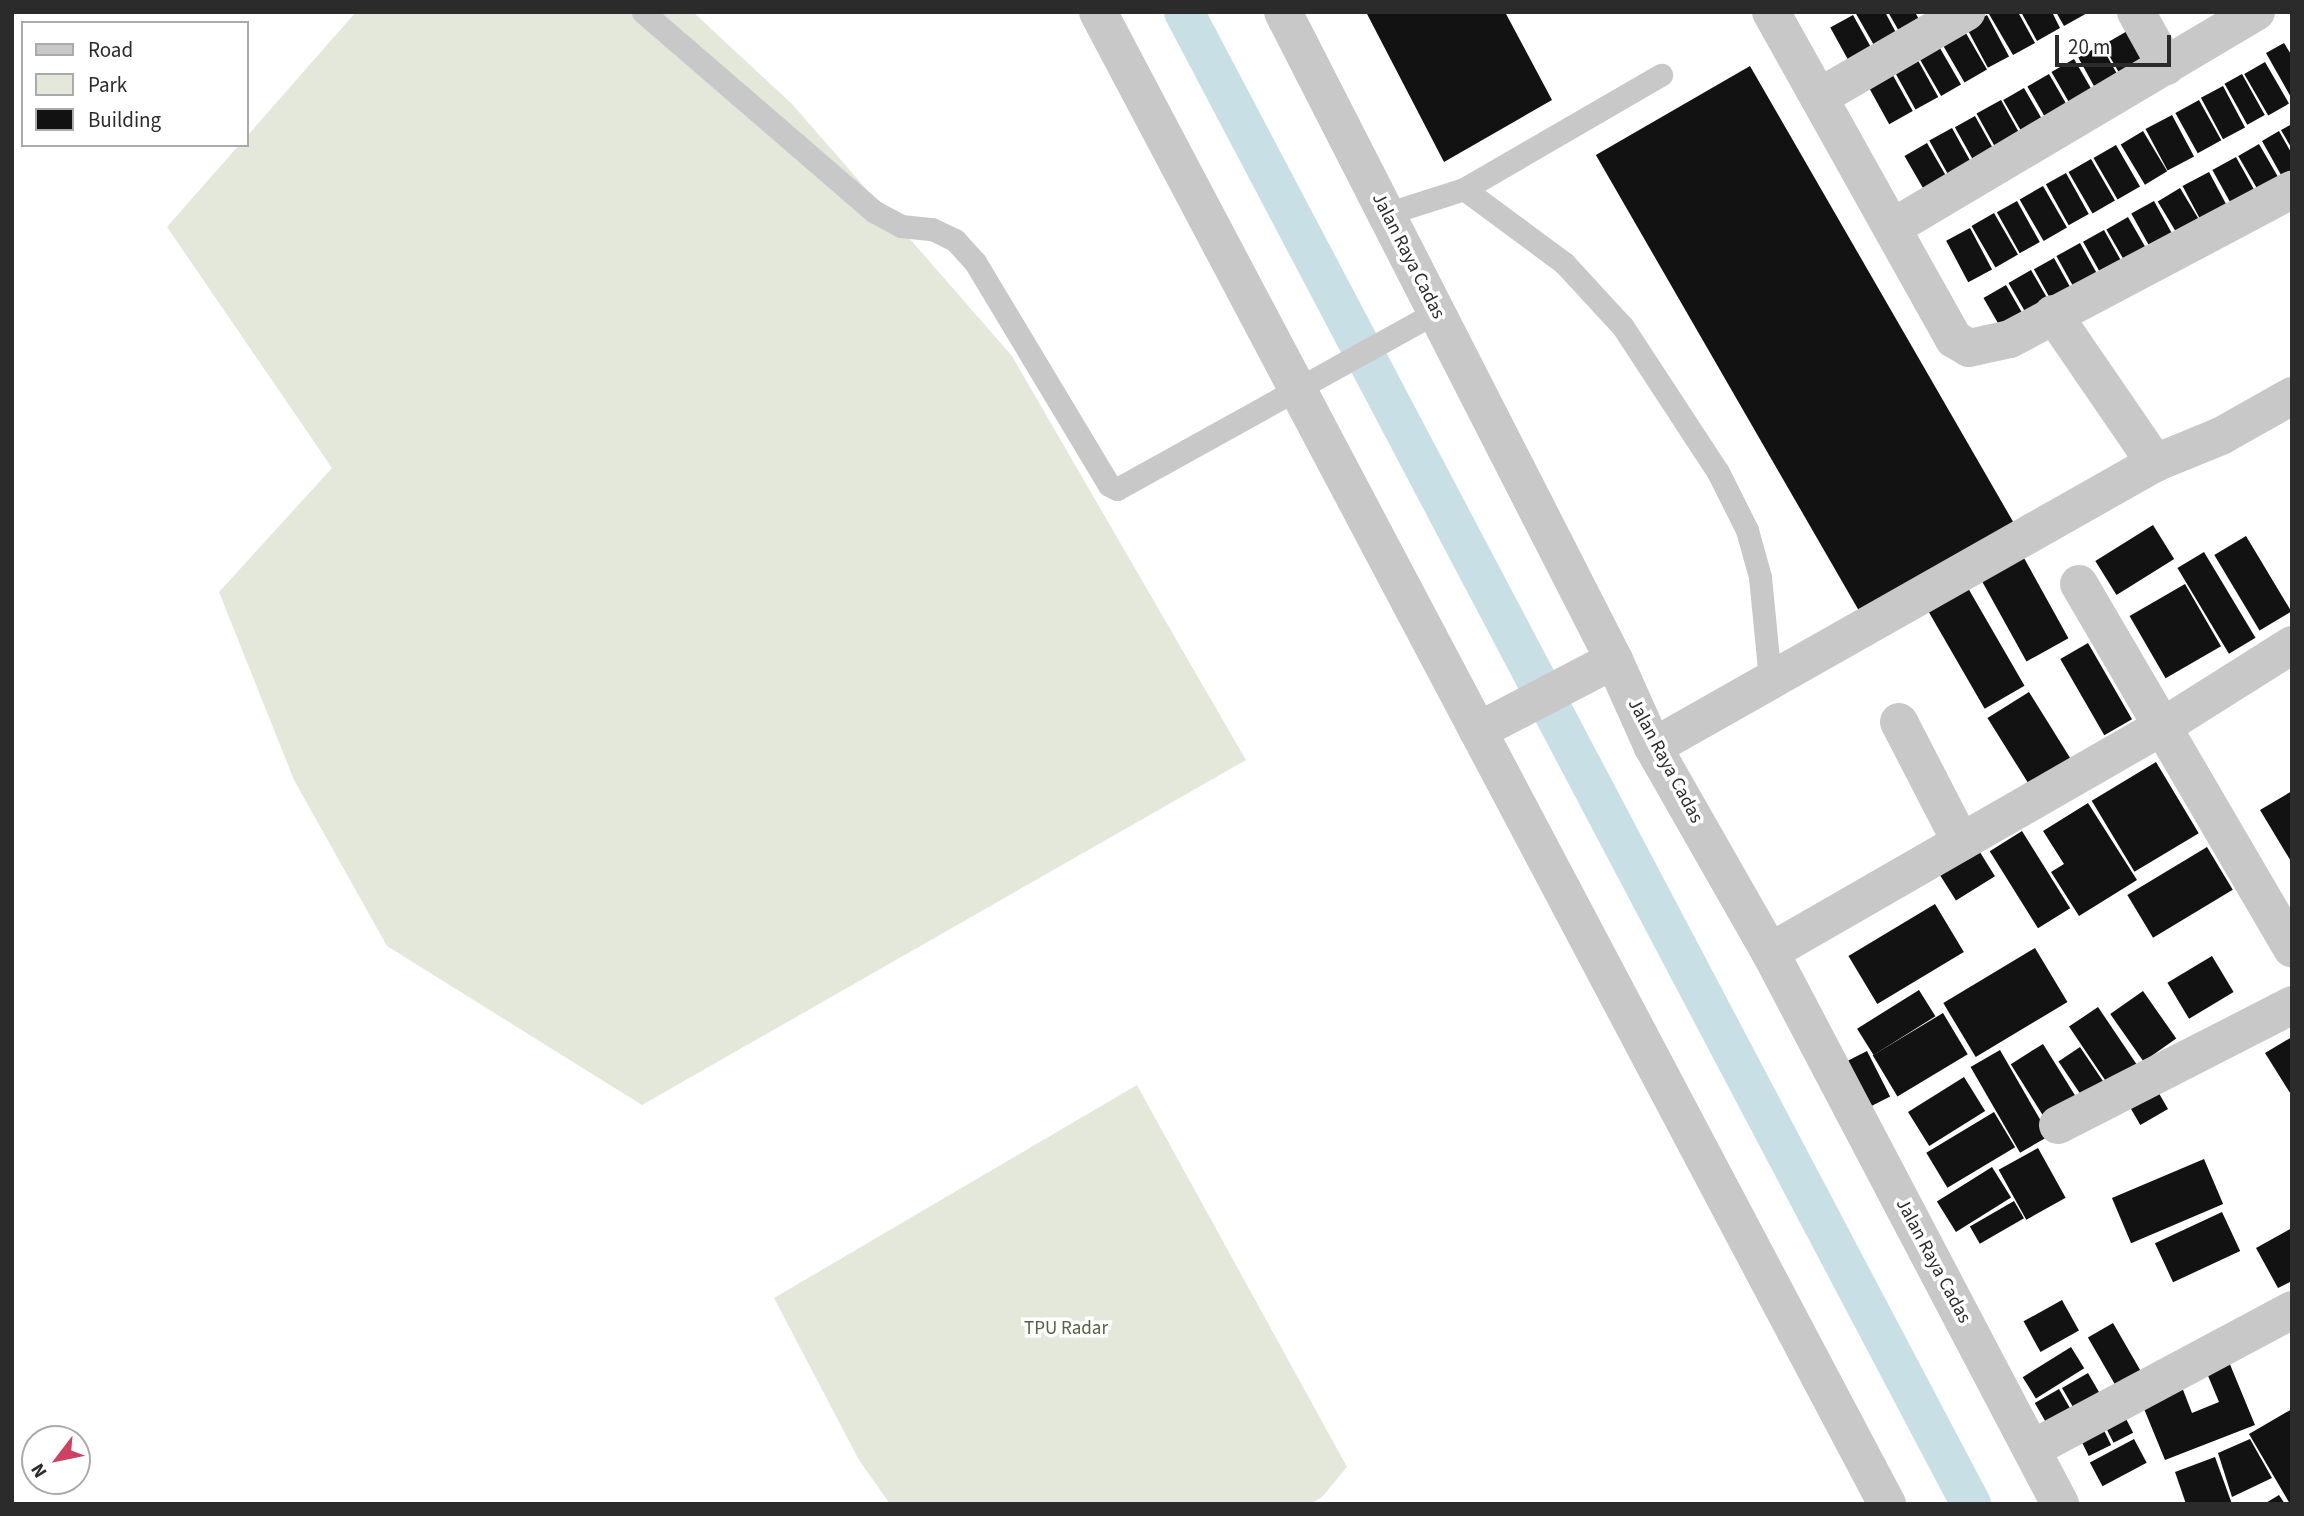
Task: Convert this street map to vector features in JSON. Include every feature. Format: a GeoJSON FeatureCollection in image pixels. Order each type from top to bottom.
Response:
{"type":"FeatureCollection","features":[{"type":"Feature","properties":{"kind":"street"},"geometry":{"type":"LineString","coordinates":[[1098,12],[1308,384],[1483,729],[1887,1504]]}},
{"type":"Feature","properties":{"kind":"street","name":"Jalan Raya Cadas"},"geometry":{"type":"LineString","coordinates":[[1283,12],[1386,214],[1426,318],[1601,666],[1653,747],[1770,952],[2060,1504]]}},
{"type":"Feature","properties":{"kind":"street"},"geometry":{"type":"LineString","coordinates":[[1770,12],[1895,226],[1954,339],[1969,348],[2010,339],[2292,190]]}},
{"type":"Feature","properties":{"kind":"street"},"geometry":{"type":"LineString","coordinates":[[1821,96],[1966,12]]}},
{"type":"Feature","properties":{"kind":"street"},"geometry":{"type":"LineString","coordinates":[[2136,12],[2166,66]]}},
{"type":"Feature","properties":{"kind":"street"},"geometry":{"type":"LineString","coordinates":[[1895,226],[2256,12]]}},
{"type":"Feature","properties":{"kind":"street"},"geometry":{"type":"LineString","coordinates":[[2053,314],[2155,463]]}},
{"type":"Feature","properties":{"kind":"street"},"geometry":{"type":"LineString","coordinates":[[1653,747],[2155,463],[2221,436],[2292,396]]}},
{"type":"Feature","properties":{"kind":"street"},"geometry":{"type":"LineString","coordinates":[[2080,583],[2292,948]]}},
{"type":"Feature","properties":{"kind":"street"},"geometry":{"type":"LineString","coordinates":[[1770,952],[2162,727],[2292,645]]}},
{"type":"Feature","properties":{"kind":"street"},"geometry":{"type":"LineString","coordinates":[[1483,729],[1601,666]]}},
{"type":"Feature","properties":{"kind":"street"},"geometry":{"type":"LineString","coordinates":[[1899,722],[1961,842]]}},
{"type":"Feature","properties":{"kind":"street"},"geometry":{"type":"LineString","coordinates":[[2058,1125],[2292,1005]]}},
{"type":"Feature","properties":{"kind":"street"},"geometry":{"type":"LineString","coordinates":[[2032,1449],[2292,1310]]}},
{"type":"Feature","properties":{"kind":"lane"},"geometry":{"type":"LineString","coordinates":[[643,12],[875,212],[901,226],[932,229],[955,240],[975,262],[1109,485],[1126,488],[1426,318]]}},
{"type":"Feature","properties":{"kind":"lane"},"geometry":{"type":"LineString","coordinates":[[1386,214],[1464,189],[1661,75]]}},
{"type":"Feature","properties":{"kind":"lane"},"geometry":{"type":"LineString","coordinates":[[1464,189],[1585,283],[1623,327],[1698,440],[1747,530],[1760,577],[1770,679]]}},
{"type":"Feature","properties":{"kind":"green space"},"geometry":{"type":"Polygon","coordinates":[[[356,12],[693,12],[792,104],[1012,356],[1246,760],[642,1105],[387,946],[294,780],[219,592],[332,468],[167,227],[237,147],[248,147],[248,135],[356,12]]]}},
{"type":"Feature","properties":{"kind":"green space","name":"TPU Radar"},"geometry":{"type":"Polygon","coordinates":[[[1137,1085],[1347,1467],[1322,1497],[1310,1504],[890,1504],[859,1460],[774,1298],[1137,1085]]]}},
{"type":"Feature","properties":{"kind":"building"},"geometry":{"type":"Polygon","coordinates":[[[1366,12],[1505,12],[1552,100],[1444,162],[1366,12]]]}},
{"type":"Feature","properties":{"kind":"building"},"geometry":{"type":"Polygon","coordinates":[[[1855,12],[1885,12],[1901,42],[1879,54],[1855,12]]]}},
{"type":"Feature","properties":{"kind":"building"},"geometry":{"type":"Polygon","coordinates":[[[1888,12],[1915,12],[1924,29],[1904,40],[1888,12]]]}},
{"type":"Feature","properties":{"kind":"building"},"geometry":{"type":"Polygon","coordinates":[[[2018,12],[2035,43],[2013,55],[1989,14],[2018,12]]]}},
{"type":"Feature","properties":{"kind":"building"},"geometry":{"type":"Polygon","coordinates":[[[2021,12],[2052,12],[2060,28],[2037,41],[2021,12]]]}},
{"type":"Feature","properties":{"kind":"building"},"geometry":{"type":"Polygon","coordinates":[[[2056,12],[2089,12],[2064,26],[2056,12]]]}},
{"type":"Feature","properties":{"kind":"building"},"geometry":{"type":"Polygon","coordinates":[[[1853,15],[1876,56],[1853,69],[1830,28],[1853,15]]]}},
{"type":"Feature","properties":{"kind":"building"},"geometry":{"type":"Polygon","coordinates":[[[1987,15],[2009,56],[1988,68],[1966,26],[1987,15]]]}},
{"type":"Feature","properties":{"kind":"building"},"geometry":{"type":"Polygon","coordinates":[[[1963,28],[1987,70],[1964,83],[1940,41],[1963,28]]]}},
{"type":"Feature","properties":{"kind":"building"},"geometry":{"type":"Polygon","coordinates":[[[2129,30],[2152,70],[2126,85],[2103,45],[2129,30]]]}},
{"type":"Feature","properties":{"kind":"building"},"geometry":{"type":"Polygon","coordinates":[[[1937,43],[1961,85],[1941,96],[1917,54],[1937,43]]]}},
{"type":"Feature","properties":{"kind":"building"},"geometry":{"type":"Polygon","coordinates":[[[2284,43],[2292,56],[2292,99],[2266,53],[2284,43]]]}},
{"type":"Feature","properties":{"kind":"building"},"geometry":{"type":"Polygon","coordinates":[[[2101,45],[2124,86],[2101,99],[2078,58],[2101,45]]]}},
{"type":"Feature","properties":{"kind":"building"},"geometry":{"type":"Polygon","coordinates":[[[1915,55],[1938,97],[1916,110],[1892,68],[1915,55]]]}},
{"type":"Feature","properties":{"kind":"building"},"geometry":{"type":"Polygon","coordinates":[[[2074,59],[2098,101],[2075,114],[2051,72],[2074,59]]]}},
{"type":"Feature","properties":{"kind":"building"},"geometry":{"type":"Polygon","coordinates":[[[2265,62],[2289,104],[2268,116],[2244,74],[2265,62]]]}},
{"type":"Feature","properties":{"kind":"building"},"geometry":{"type":"Polygon","coordinates":[[[1750,66],[2017,528],[1863,617],[1596,155],[1750,66]]]}},
{"type":"Feature","properties":{"kind":"building"},"geometry":{"type":"Polygon","coordinates":[[[1890,70],[1913,111],[1889,124],[1866,83],[1890,70]]]}},
{"type":"Feature","properties":{"kind":"building"},"geometry":{"type":"Polygon","coordinates":[[[2049,74],[2073,116],[2051,128],[2027,86],[2049,74]]]}},
{"type":"Feature","properties":{"kind":"building"},"geometry":{"type":"Polygon","coordinates":[[[2242,74],[2265,115],[2247,125],[2225,84],[2242,74]]]}},
{"type":"Feature","properties":{"kind":"building"},"geometry":{"type":"Polygon","coordinates":[[[2223,86],[2245,127],[2223,139],[2201,98],[2223,86]]]}},
{"type":"Feature","properties":{"kind":"building"},"geometry":{"type":"Polygon","coordinates":[[[2024,88],[2048,130],[2027,142],[2003,100],[2024,88]]]}},
{"type":"Feature","properties":{"kind":"building"},"geometry":{"type":"Polygon","coordinates":[[[2001,100],[2024,142],[2000,156],[1977,114],[2001,100]]]}},
{"type":"Feature","properties":{"kind":"building"},"geometry":{"type":"Polygon","coordinates":[[[2199,100],[2221,140],[2198,153],[2175,113],[2199,100]]]}},
{"type":"Feature","properties":{"kind":"building"},"geometry":{"type":"Polygon","coordinates":[[[2172,115],[2194,156],[2168,171],[2146,129],[2172,115]]]}},
{"type":"Feature","properties":{"kind":"building"},"geometry":{"type":"Polygon","coordinates":[[[1975,116],[1998,157],[1978,168],[1955,127],[1975,116]]]}},
{"type":"Feature","properties":{"kind":"building"},"geometry":{"type":"Polygon","coordinates":[[[2292,124],[2292,149],[2281,130],[2292,124]]]}},
{"type":"Feature","properties":{"kind":"building"},"geometry":{"type":"Polygon","coordinates":[[[1952,128],[1975,169],[1952,182],[1929,141],[1952,128]]]}},
{"type":"Feature","properties":{"kind":"building"},"geometry":{"type":"Polygon","coordinates":[[[2143,131],[2167,171],[2145,185],[2121,144],[2143,131]]]}},
{"type":"Feature","properties":{"kind":"building"},"geometry":{"type":"Polygon","coordinates":[[[2279,131],[2292,154],[2292,178],[2285,182],[2262,141],[2279,131]]]}},
{"type":"Feature","properties":{"kind":"building"},"geometry":{"type":"Polygon","coordinates":[[[1927,143],[1950,183],[1927,196],[1904,156],[1927,143]]]}},
{"type":"Feature","properties":{"kind":"building"},"geometry":{"type":"Polygon","coordinates":[[[2259,144],[2282,184],[2261,196],[2238,156],[2259,144]]]}},
{"type":"Feature","properties":{"kind":"building"},"geometry":{"type":"Polygon","coordinates":[[[2116,145],[2140,187],[2117,200],[2093,158],[2116,145]]]}},
{"type":"Feature","properties":{"kind":"building"},"geometry":{"type":"Polygon","coordinates":[[[2236,157],[2259,198],[2235,211],[2212,170],[2236,157]]]}},
{"type":"Feature","properties":{"kind":"building"},"geometry":{"type":"Polygon","coordinates":[[[2091,159],[2115,201],[2092,214],[2068,172],[2091,159]]]}},
{"type":"Feature","properties":{"kind":"building"},"geometry":{"type":"Polygon","coordinates":[[[2209,172],[2231,213],[2205,228],[2183,186],[2209,172]]]}},
{"type":"Feature","properties":{"kind":"building"},"geometry":{"type":"Polygon","coordinates":[[[2066,173],[2089,214],[2069,225],[2046,184],[2066,173]]]}},
{"type":"Feature","properties":{"kind":"building"},"geometry":{"type":"Polygon","coordinates":[[[2043,186],[2067,228],[2044,241],[2020,200],[2043,186]]]}},
{"type":"Feature","properties":{"kind":"building"},"geometry":{"type":"Polygon","coordinates":[[[2180,188],[2204,228],[2182,242],[2158,201],[2180,188]]]}},
{"type":"Feature","properties":{"kind":"building"},"geometry":{"type":"Polygon","coordinates":[[[2017,201],[2040,242],[2020,253],[1997,212],[2017,201]]]}},
{"type":"Feature","properties":{"kind":"building"},"geometry":{"type":"Polygon","coordinates":[[[2154,201],[2177,243],[2155,256],[2131,214],[2154,201]]]}},
{"type":"Feature","properties":{"kind":"building"},"geometry":{"type":"Polygon","coordinates":[[[1994,213],[2018,255],[1995,268],[1971,226],[1994,213]]]}},
{"type":"Feature","properties":{"kind":"building"},"geometry":{"type":"Polygon","coordinates":[[[2128,217],[2152,259],[2130,271],[2106,230],[2128,217]]]}},
{"type":"Feature","properties":{"kind":"building"},"geometry":{"type":"Polygon","coordinates":[[[1970,228],[1992,269],[1968,282],[1946,241],[1970,228]]]}},
{"type":"Feature","properties":{"kind":"building"},"geometry":{"type":"Polygon","coordinates":[[[2104,230],[2127,271],[2106,283],[2083,242],[2104,230]]]}},
{"type":"Feature","properties":{"kind":"building"},"geometry":{"type":"Polygon","coordinates":[[[2080,243],[2103,284],[2079,297],[2056,256],[2080,243]]]}},
{"type":"Feature","properties":{"kind":"building"},"geometry":{"type":"Polygon","coordinates":[[[2054,258],[2077,299],[2057,310],[2034,269],[2054,258]]]}},
{"type":"Feature","properties":{"kind":"building"},"geometry":{"type":"Polygon","coordinates":[[[2031,270],[2055,312],[2032,325],[2008,283],[2031,270]]]}},
{"type":"Feature","properties":{"kind":"building"},"geometry":{"type":"Polygon","coordinates":[[[2006,285],[2030,327],[2007,340],[1983,298],[2006,285]]]}},
{"type":"Feature","properties":{"kind":"building"},"geometry":{"type":"Polygon","coordinates":[[[2153,525],[2174,559],[2117,595],[2095,561],[2153,525]]]}},
{"type":"Feature","properties":{"kind":"building"},"geometry":{"type":"Polygon","coordinates":[[[2246,536],[2291,611],[2260,630],[2214,555],[2246,536]]]}},
{"type":"Feature","properties":{"kind":"building"},"geometry":{"type":"Polygon","coordinates":[[[2019,549],[2068,638],[2026,661],[1977,572],[2019,549]]]}},
{"type":"Feature","properties":{"kind":"building"},"geometry":{"type":"Polygon","coordinates":[[[2204,552],[2256,638],[2229,654],[2177,568],[2204,552]]]}},
{"type":"Feature","properties":{"kind":"building"},"geometry":{"type":"Polygon","coordinates":[[[2185,584],[2221,646],[2166,678],[2130,616],[2185,584]]]}},
{"type":"Feature","properties":{"kind":"building"},"geometry":{"type":"Polygon","coordinates":[[[1968,588],[2024,686],[1985,709],[1928,611],[1968,588]]]}},
{"type":"Feature","properties":{"kind":"building"},"geometry":{"type":"Polygon","coordinates":[[[2088,643],[2132,719],[2104,735],[2060,659],[2088,643]]]}},
{"type":"Feature","properties":{"kind":"building"},"geometry":{"type":"Polygon","coordinates":[[[2029,692],[2070,758],[2029,784],[1987,718],[2029,692]]]}},
{"type":"Feature","properties":{"kind":"building"},"geometry":{"type":"Polygon","coordinates":[[[2156,762],[2199,833],[2134,872],[2092,801],[2156,762]]]}},
{"type":"Feature","properties":{"kind":"building"},"geometry":{"type":"Polygon","coordinates":[[[2292,791],[2292,863],[2260,810],[2292,791]]]}},
{"type":"Feature","properties":{"kind":"building"},"geometry":{"type":"Polygon","coordinates":[[[2088,803],[2137,880],[2079,916],[2051,872],[2064,864],[2043,831],[2088,803]]]}},
{"type":"Feature","properties":{"kind":"building"},"geometry":{"type":"Polygon","coordinates":[[[2022,831],[2070,908],[2038,928],[1990,851],[2022,831]]]}},
{"type":"Feature","properties":{"kind":"building"},"geometry":{"type":"Polygon","coordinates":[[[2207,847],[2233,890],[2153,938],[2127,895],[2207,847]]]}},
{"type":"Feature","properties":{"kind":"building"},"geometry":{"type":"Polygon","coordinates":[[[1978,849],[1995,876],[1956,901],[1939,873],[1978,849]]]}},
{"type":"Feature","properties":{"kind":"building"},"geometry":{"type":"Polygon","coordinates":[[[1935,904],[1964,952],[1877,1004],[1848,956],[1935,904]]]}},
{"type":"Feature","properties":{"kind":"building"},"geometry":{"type":"Polygon","coordinates":[[[2035,948],[2067,1002],[1976,1057],[1943,1003],[2035,948]]]}},
{"type":"Feature","properties":{"kind":"building"},"geometry":{"type":"Polygon","coordinates":[[[2212,956],[2234,992],[2189,1019],[2167,983],[2212,956]]]}},
{"type":"Feature","properties":{"kind":"building"},"geometry":{"type":"Polygon","coordinates":[[[1919,990],[1935,1016],[1874,1055],[1857,1029],[1919,990]]]}},
{"type":"Feature","properties":{"kind":"building"},"geometry":{"type":"Polygon","coordinates":[[[2143,991],[2176,1039],[2144,1061],[2110,1014],[2143,991]]]}},
{"type":"Feature","properties":{"kind":"building"},"geometry":{"type":"Polygon","coordinates":[[[2098,1007],[2140,1069],[2111,1089],[2069,1027],[2098,1007]]]}},
{"type":"Feature","properties":{"kind":"building"},"geometry":{"type":"Polygon","coordinates":[[[1943,1013],[1968,1054],[1897,1096],[1873,1055],[1943,1013]]]}},
{"type":"Feature","properties":{"kind":"building"},"geometry":{"type":"Polygon","coordinates":[[[2292,1037],[2292,1096],[2265,1053],[2292,1037]]]}},
{"type":"Feature","properties":{"kind":"building"},"geometry":{"type":"Polygon","coordinates":[[[2043,1044],[2081,1104],[2048,1124],[2011,1064],[2043,1044]]]}},
{"type":"Feature","properties":{"kind":"building"},"geometry":{"type":"Polygon","coordinates":[[[2080,1047],[2106,1086],[2085,1101],[2058,1062],[2080,1047]]]}},
{"type":"Feature","properties":{"kind":"building"},"geometry":{"type":"Polygon","coordinates":[[[2000,1050],[2050,1136],[2020,1153],[1971,1067],[2000,1050]]]}},
{"type":"Feature","properties":{"kind":"building"},"geometry":{"type":"Polygon","coordinates":[[[1867,1051],[1890,1096],[1867,1108],[1844,1063],[1867,1051]]]}},
{"type":"Feature","properties":{"kind":"building"},"geometry":{"type":"Polygon","coordinates":[[[1964,1077],[1985,1111],[1929,1146],[1908,1112],[1964,1077]]]}},
{"type":"Feature","properties":{"kind":"building"},"geometry":{"type":"Polygon","coordinates":[[[2153,1083],[2168,1109],[2140,1125],[2125,1099],[2153,1083]]]}},
{"type":"Feature","properties":{"kind":"building"},"geometry":{"type":"Polygon","coordinates":[[[1994,1112],[2015,1147],[1947,1188],[1926,1153],[1994,1112]]]}},
{"type":"Feature","properties":{"kind":"building"},"geometry":{"type":"Polygon","coordinates":[[[2038,1148],[2066,1198],[2026,1220],[1999,1170],[2038,1148]]]}},
{"type":"Feature","properties":{"kind":"building"},"geometry":{"type":"Polygon","coordinates":[[[2204,1159],[2223,1204],[2131,1243],[2112,1198],[2204,1159]]]}},
{"type":"Feature","properties":{"kind":"building"},"geometry":{"type":"Polygon","coordinates":[[[1992,1167],[2011,1198],[1956,1232],[1937,1201],[1992,1167]]]}},
{"type":"Feature","properties":{"kind":"building"},"geometry":{"type":"Polygon","coordinates":[[[2014,1201],[2024,1218],[1980,1244],[1970,1226],[2014,1201]]]}},
{"type":"Feature","properties":{"kind":"building"},"geometry":{"type":"Polygon","coordinates":[[[2222,1212],[2240,1251],[2173,1282],[2155,1243],[2222,1212]]]}},
{"type":"Feature","properties":{"kind":"building"},"geometry":{"type":"Polygon","coordinates":[[[2292,1228],[2292,1281],[2278,1288],[2256,1248],[2292,1228]]]}},
{"type":"Feature","properties":{"kind":"building"},"geometry":{"type":"Polygon","coordinates":[[[2062,1300],[2079,1331],[2040,1352],[2024,1321],[2062,1300]]]}},
{"type":"Feature","properties":{"kind":"building"},"geometry":{"type":"Polygon","coordinates":[[[2113,1323],[2148,1383],[2122,1397],[2088,1338],[2113,1323]]]}},
{"type":"Feature","properties":{"kind":"building"},"geometry":{"type":"Polygon","coordinates":[[[2071,1347],[2084,1368],[2036,1398],[2023,1377],[2071,1347]]]}},
{"type":"Feature","properties":{"kind":"building"},"geometry":{"type":"Polygon","coordinates":[[[2229,1362],[2255,1425],[2165,1460],[2140,1399],[2180,1382],[2192,1413],[2219,1402],[2206,1371],[2229,1362]]]}},
{"type":"Feature","properties":{"kind":"building"},"geometry":{"type":"Polygon","coordinates":[[[2088,1373],[2105,1402],[2079,1417],[2062,1388],[2088,1373]]]}},
{"type":"Feature","properties":{"kind":"building"},"geometry":{"type":"Polygon","coordinates":[[[2059,1389],[2076,1418],[2052,1432],[2035,1403],[2059,1389]]]}},
{"type":"Feature","properties":{"kind":"building"},"geometry":{"type":"Polygon","coordinates":[[[2120,1407],[2133,1433],[2114,1443],[2100,1417],[2120,1407]]]}},
{"type":"Feature","properties":{"kind":"building"},"geometry":{"type":"Polygon","coordinates":[[[2292,1409],[2292,1504],[2290,1504],[2249,1434],[2292,1409]]]}},
{"type":"Feature","properties":{"kind":"building"},"geometry":{"type":"Polygon","coordinates":[[[2098,1418],[2111,1445],[2089,1456],[2076,1429],[2098,1418]]]}},
{"type":"Feature","properties":{"kind":"building"},"geometry":{"type":"Polygon","coordinates":[[[2134,1439],[2147,1463],[2103,1486],[2090,1462],[2134,1439]]]}},
{"type":"Feature","properties":{"kind":"building"},"geometry":{"type":"Polygon","coordinates":[[[2250,1439],[2272,1478],[2232,1497],[2218,1453],[2250,1439]]]}},
{"type":"Feature","properties":{"kind":"building"},"geometry":{"type":"Polygon","coordinates":[[[2215,1457],[2232,1504],[2186,1504],[2175,1472],[2215,1457]]]}},
{"type":"Feature","properties":{"kind":"building"},"geometry":{"type":"Polygon","coordinates":[[[2279,1495],[2285,1504],[2264,1504],[2279,1495]]]}},
{"type":"Feature","properties":{"kind":"waterway"},"geometry":{"type":"LineString","coordinates":[[1184,12],[1971,1504]]}}]}
